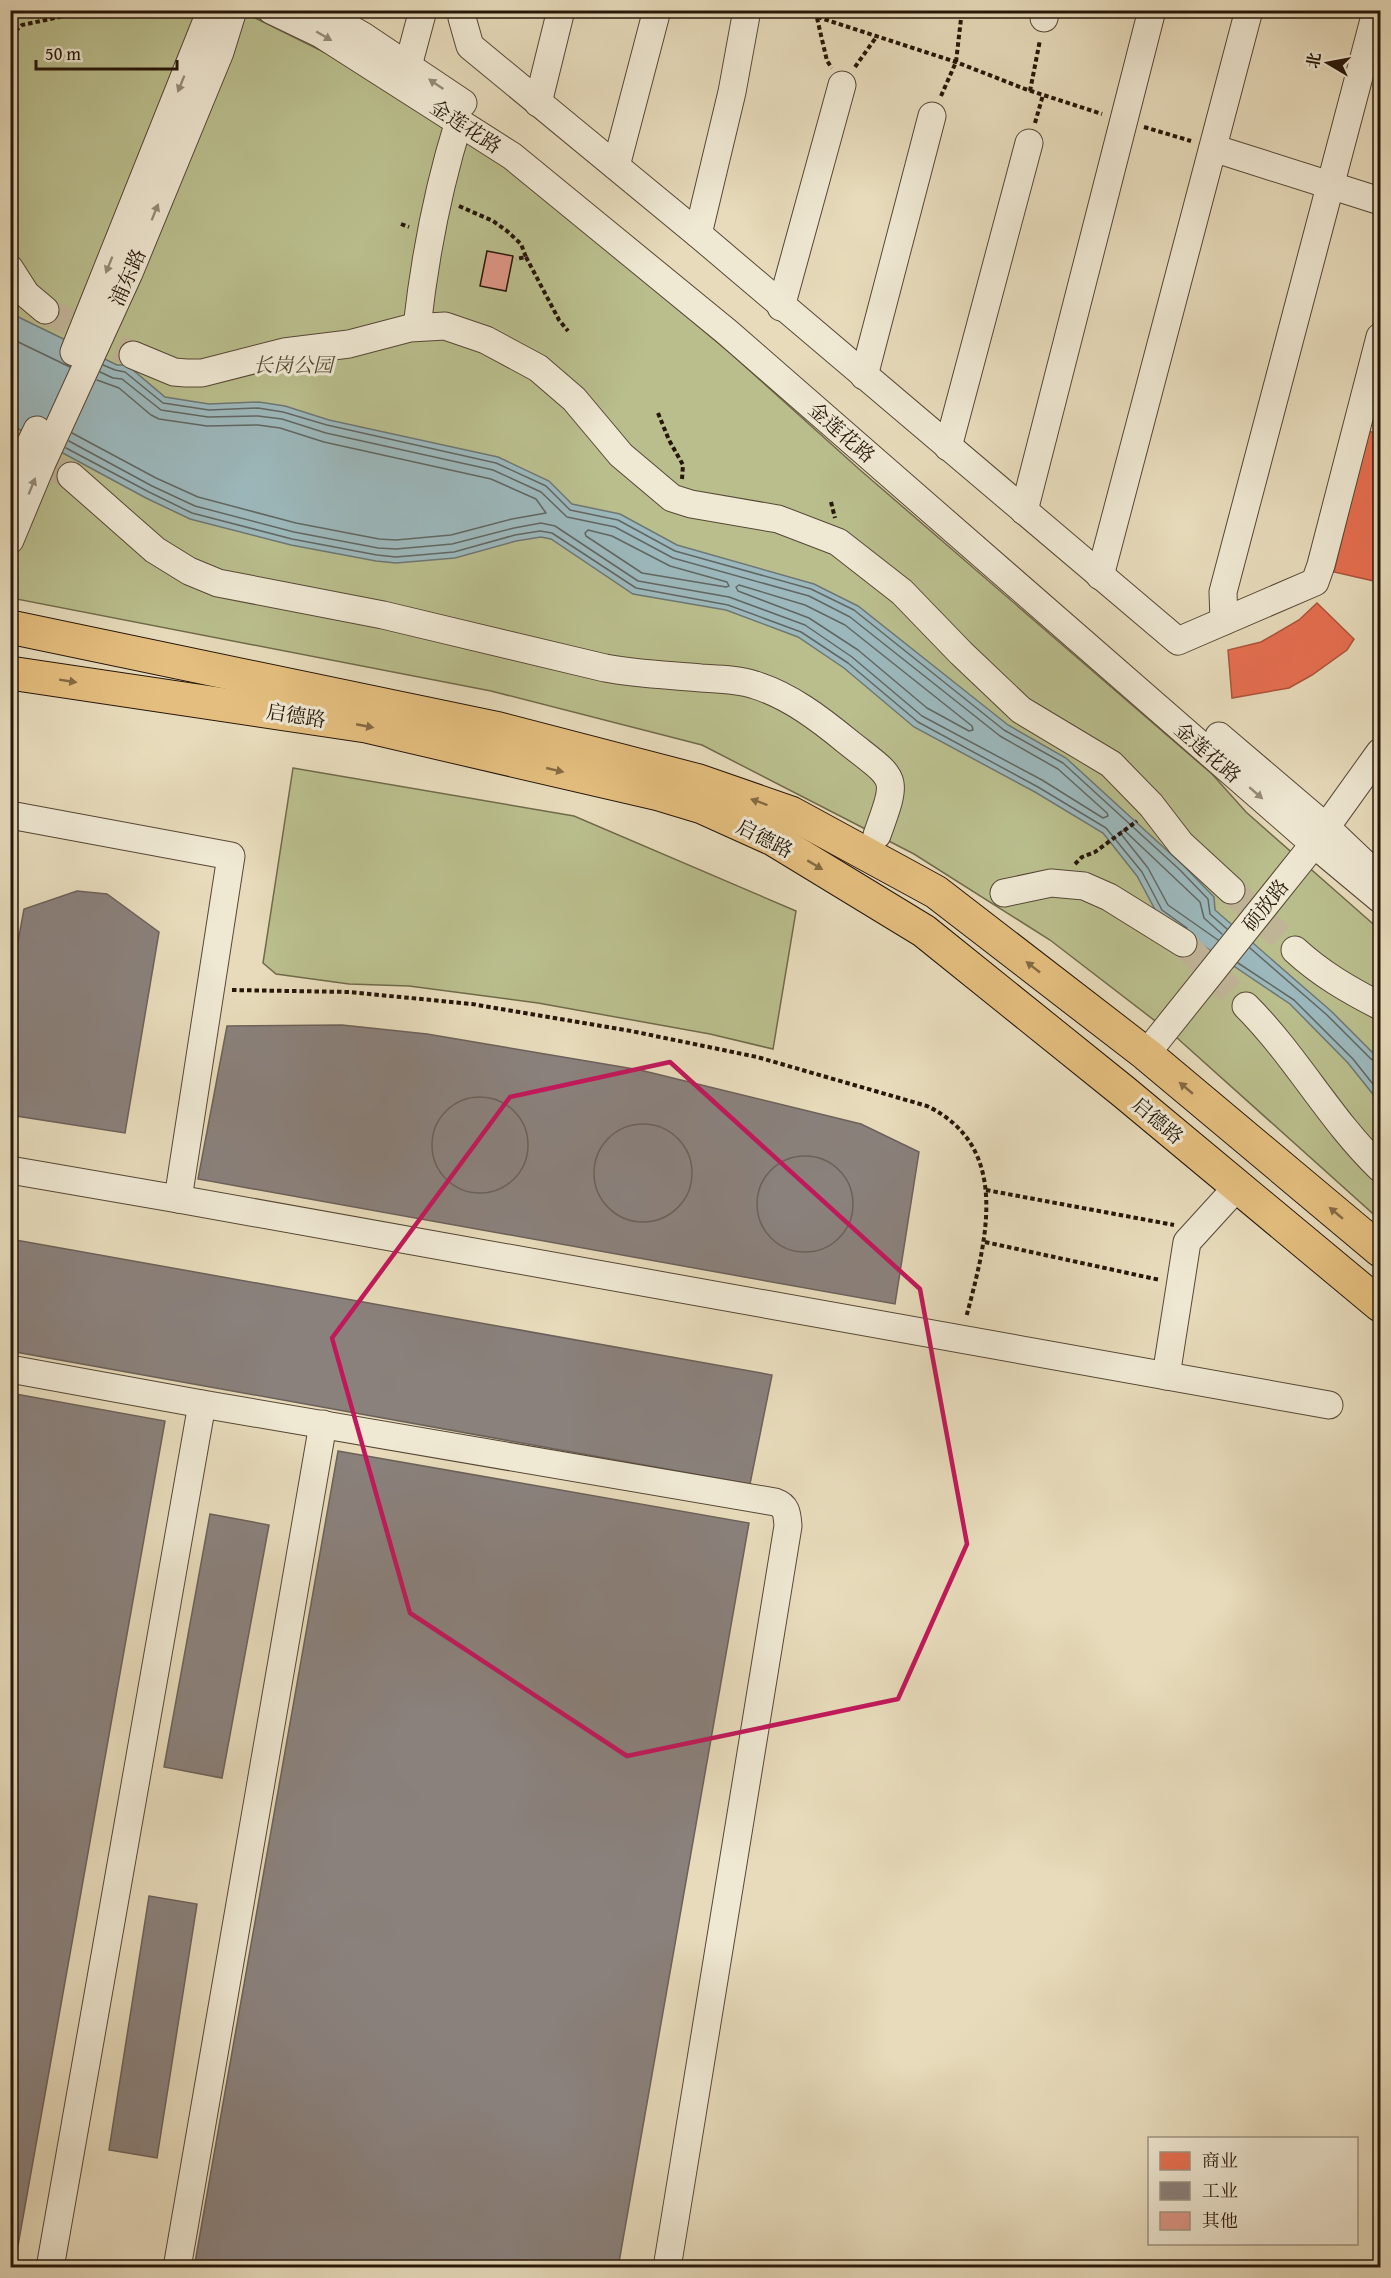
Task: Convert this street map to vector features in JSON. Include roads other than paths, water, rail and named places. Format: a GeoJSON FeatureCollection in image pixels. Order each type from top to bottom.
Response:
{"type":"FeatureCollection","features":[{"type":"Feature","properties":{"kind":"main road","name":"启德路"},"geometry":{"type":"LineString","coordinates":[[10,627],[499,729],[699,781],[790,813],[936,892],[1146,1054],[1380,1250]]}},
{"type":"Feature","properties":{"kind":"main road","name":"启德路"},"geometry":{"type":"LineString","coordinates":[[10,672],[366,726],[659,794],[702,807],[772,839],[924,931],[1124,1092],[1380,1305]]}},
{"type":"Feature","properties":{"kind":"street","name":"浦东路"},"geometry":{"type":"LineString","coordinates":[[10,486],[79,340],[211,10]]}},
{"type":"Feature","properties":{"kind":"street","name":"浦东路"},"geometry":{"type":"LineString","coordinates":[[10,540],[42,462],[129,273],[220,52],[234,10]]}},
{"type":"Feature","properties":{"kind":"street","name":"金莲花路"},"geometry":{"type":"LineString","coordinates":[[271,10],[321,34],[512,156],[727,332],[1320,836],[1380,878]]}},
{"type":"Feature","properties":{"kind":"street","name":"金莲花路"},"geometry":{"type":"LineString","coordinates":[[318,10],[363,36],[480,114],[680,277],[1320,836],[1380,899]]}},
{"type":"Feature","properties":{"kind":"street"},"geometry":{"type":"LineString","coordinates":[[408,66],[423,10]]}},
{"type":"Feature","properties":{"kind":"street"},"geometry":{"type":"LineString","coordinates":[[464,10],[462,18],[470,46],[698,234],[781,307],[1178,641],[1315,582],[1322,566],[1380,337]]}},
{"type":"Feature","properties":{"kind":"street"},"geometry":{"type":"LineString","coordinates":[[538,103],[561,10]]}},
{"type":"Feature","properties":{"kind":"street"},"geometry":{"type":"LineString","coordinates":[[616,166],[657,10]]}},
{"type":"Feature","properties":{"kind":"street"},"geometry":{"type":"LineString","coordinates":[[698,234],[732,92],[747,10]]}},
{"type":"Feature","properties":{"kind":"street"},"geometry":{"type":"LineString","coordinates":[[1024,511],[1152,10]]}},
{"type":"Feature","properties":{"kind":"street"},"geometry":{"type":"LineString","coordinates":[[1100,576],[1249,10]]}},
{"type":"Feature","properties":{"kind":"street"},"geometry":{"type":"LineString","coordinates":[[1224,621],[1223,592],[1375,16]]}},
{"type":"Feature","properties":{"kind":"street"},"geometry":{"type":"LineString","coordinates":[[781,307],[842,85]]}},
{"type":"Feature","properties":{"kind":"street"},"geometry":{"type":"LineString","coordinates":[[864,376],[932,116]]}},
{"type":"Feature","properties":{"kind":"street"},"geometry":{"type":"LineString","coordinates":[[417,327],[425,257],[437,198],[459,121]]}},
{"type":"Feature","properties":{"kind":"street"},"geometry":{"type":"LineString","coordinates":[[948,447],[1029,143]]}},
{"type":"Feature","properties":{"kind":"street"},"geometry":{"type":"LineString","coordinates":[[1213,148],[1380,201]]}},
{"type":"Feature","properties":{"kind":"street"},"geometry":{"type":"LineString","coordinates":[[10,269],[26,294],[45,310]]}},
{"type":"Feature","properties":{"kind":"street"},"geometry":{"type":"LineString","coordinates":[[133,355],[174,372],[202,373],[284,352],[349,344],[417,327],[445,326],[486,340],[538,368],[574,399],[621,455],[657,487],[675,499],[691,504],[778,519],[838,542],[902,592],[1021,710],[1111,764],[1151,805],[1181,844],[1231,890]]}},
{"type":"Feature","properties":{"kind":"street"},"geometry":{"type":"LineString","coordinates":[[71,476],[154,550],[189,571],[218,583],[383,615],[605,668],[738,682],[770,690],[815,716],[879,766],[890,780],[891,797],[877,835]]}},
{"type":"Feature","properties":{"kind":"street","name":"硕放路"},"geometry":{"type":"LineString","coordinates":[[1146,1054],[1320,836],[1380,753]]}},
{"type":"Feature","properties":{"kind":"street"},"geometry":{"type":"LineString","coordinates":[[10,815],[231,856],[178,1199]]}},
{"type":"Feature","properties":{"kind":"street"},"geometry":{"type":"LineString","coordinates":[[1004,893],[1051,883],[1070,884],[1098,892],[1183,943]]}},
{"type":"Feature","properties":{"kind":"street"},"geometry":{"type":"LineString","coordinates":[[1295,950],[1311,965],[1341,986],[1380,1006]]}},
{"type":"Feature","properties":{"kind":"street"},"geometry":{"type":"LineString","coordinates":[[1246,1006],[1261,1020],[1311,1083],[1357,1146],[1380,1168]]}},
{"type":"Feature","properties":{"kind":"street"},"geometry":{"type":"LineString","coordinates":[[10,1170],[1329,1405]]}},
{"type":"Feature","properties":{"kind":"street"},"geometry":{"type":"LineString","coordinates":[[1167,1376],[1187,1242],[1238,1186]]}},
{"type":"Feature","properties":{"kind":"street"},"geometry":{"type":"LineString","coordinates":[[10,1369],[775,1502],[782,1504],[785,1508],[788,1526],[667,2268]]}},
{"type":"Feature","properties":{"kind":"street"},"geometry":{"type":"LineString","coordinates":[[50,2268],[202,1404]]}},
{"type":"Feature","properties":{"kind":"street"},"geometry":{"type":"LineString","coordinates":[[177,2268],[323,1424]]}},
{"type":"Feature","properties":{"kind":"water"},"geometry":{"type":"Polygon","coordinates":[[[10,313],[117,365],[127,365],[165,397],[209,404],[259,402],[285,406],[329,420],[498,457],[549,481],[572,504],[620,514],[677,545],[814,584],[858,606],[1008,725],[1066,758],[1184,866],[1214,897],[1215,910],[1331,1011],[1380,1060],[1380,1103],[1348,1063],[1290,1004],[1158,915],[1137,876],[1103,833],[1035,792],[914,727],[844,668],[798,637],[726,610],[633,594],[551,539],[541,537],[516,541],[455,558],[396,563],[291,545],[190,519],[146,498],[11,425],[10,313]]]}},
{"type":"Feature","properties":{"kind":"tunnel"},"geometry":{"type":"LineString","coordinates":[[45,310],[133,355]]}},
{"type":"Feature","properties":{"kind":"tunnel"},"geometry":{"type":"LineString","coordinates":[[10,447],[71,476]]}},
{"type":"Feature","properties":{"kind":"tunnel"},"geometry":{"type":"LineString","coordinates":[[1231,890],[1295,950]]}},
{"type":"Feature","properties":{"kind":"tunnel"},"geometry":{"type":"LineString","coordinates":[[1183,943],[1246,1006]]}},
{"type":"Feature","properties":{"kind":"park label","name":"长岗公园"},"geometry":{"type":"Point","coordinates":[293,364]}}]}
